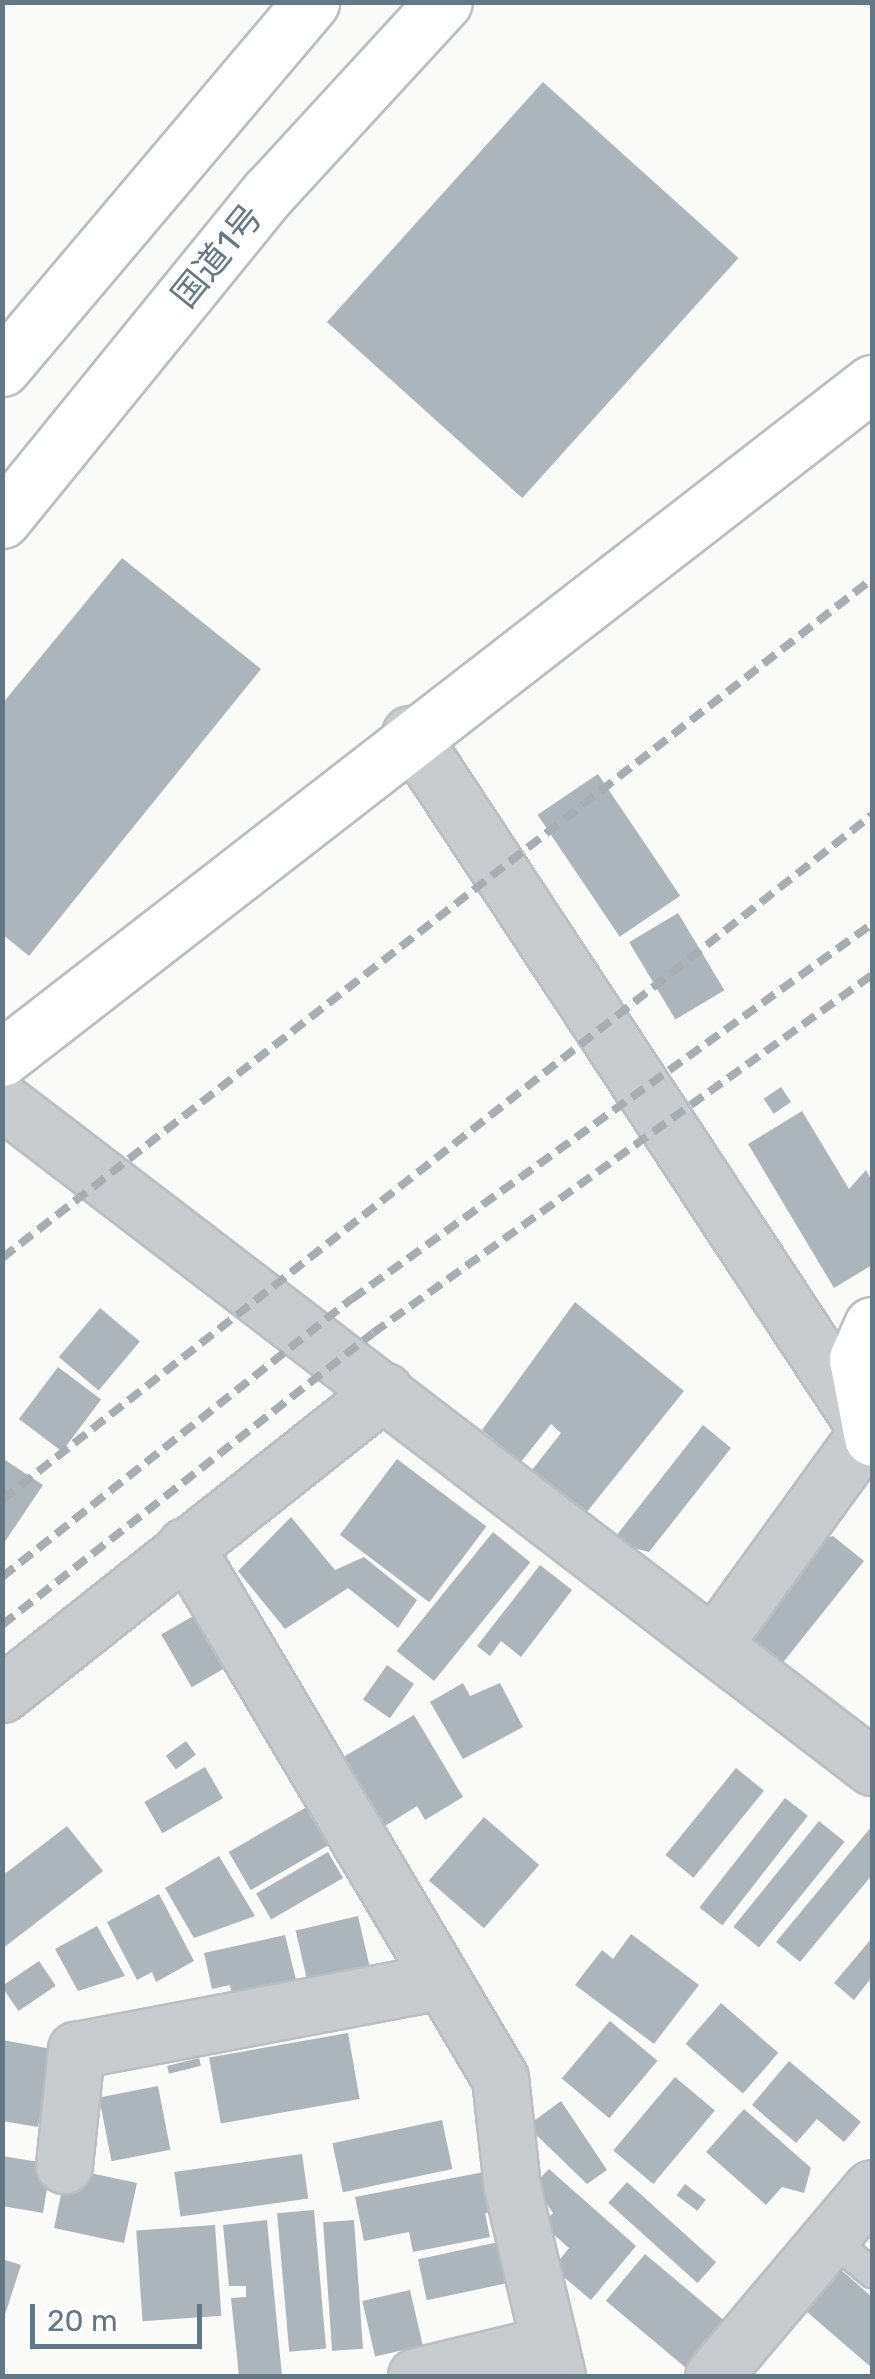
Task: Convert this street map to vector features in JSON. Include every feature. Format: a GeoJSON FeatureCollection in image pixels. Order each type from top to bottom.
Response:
{"type":"FeatureCollection","features":[{"type":"Feature","properties":{"kind":"main road"},"geometry":{"type":"LineString","coordinates":[[2,368],[311,2]]}},
{"type":"Feature","properties":{"kind":"main road","name":"国道1号"},"geometry":{"type":"LineString","coordinates":[[2,520],[269,192],[444,2]]}},
{"type":"Feature","properties":{"kind":"main road"},"geometry":{"type":"LineString","coordinates":[[2,1058],[410,734],[872,383]]}},
{"type":"Feature","properties":{"kind":"main road"},"geometry":{"type":"LineString","coordinates":[[870,1434],[857,1359],[872,1324]]}},
{"type":"Feature","properties":{"kind":"street"},"geometry":{"type":"LineString","coordinates":[[410,734],[870,1434],[714,1644]]}},
{"type":"Feature","properties":{"kind":"street"},"geometry":{"type":"LineString","coordinates":[[2,1101],[872,1766]]}},
{"type":"Feature","properties":{"kind":"street"},"geometry":{"type":"LineString","coordinates":[[2,1694],[384,1391]]}},
{"type":"Feature","properties":{"kind":"street"},"geometry":{"type":"LineString","coordinates":[[185,1546],[500,2078],[512,2187],[553,2360],[416,2376]]}},
{"type":"Feature","properties":{"kind":"street"},"geometry":{"type":"LineString","coordinates":[[64,2165],[76,2050],[442,1981]]}},
{"type":"Feature","properties":{"kind":"street"},"geometry":{"type":"LineString","coordinates":[[713,2376],[872,2188]]}},
{"type":"Feature","properties":{"kind":"lane"},"geometry":{"type":"LineString","coordinates":[[830,2238],[872,2273]]}},
{"type":"Feature","properties":{"kind":"building"},"geometry":{"type":"Polygon","coordinates":[[[543,82],[738,258],[522,498],[327,322],[543,82]]]}},
{"type":"Feature","properties":{"kind":"building"},"geometry":{"type":"Polygon","coordinates":[[[122,558],[261,669],[29,956],[2,934],[2,704],[122,558]]]}},
{"type":"Feature","properties":{"kind":"building"},"geometry":{"type":"Polygon","coordinates":[[[598,774],[680,896],[620,937],[537,815],[598,774]]]}},
{"type":"Feature","properties":{"kind":"building"},"geometry":{"type":"Polygon","coordinates":[[[678,913],[724,990],[675,1020],[629,942],[678,913]]]}},
{"type":"Feature","properties":{"kind":"building"},"geometry":{"type":"Polygon","coordinates":[[[781,1087],[791,1102],[774,1114],[764,1099],[781,1087]]]}},
{"type":"Feature","properties":{"kind":"building"},"geometry":{"type":"Polygon","coordinates":[[[802,1111],[849,1189],[866,1170],[872,1181],[872,1265],[834,1288],[748,1144],[802,1111]]]}},
{"type":"Feature","properties":{"kind":"building"},"geometry":{"type":"Polygon","coordinates":[[[575,1302],[684,1391],[586,1513],[532,1470],[561,1433],[551,1424],[521,1462],[482,1430],[575,1302]]]}},
{"type":"Feature","properties":{"kind":"building"},"geometry":{"type":"Polygon","coordinates":[[[100,1308],[140,1341],[99,1390],[59,1357],[100,1308]]]}},
{"type":"Feature","properties":{"kind":"building"},"geometry":{"type":"Polygon","coordinates":[[[58,1367],[101,1399],[62,1451],[19,1419],[58,1367]]]}},
{"type":"Feature","properties":{"kind":"building"},"geometry":{"type":"Polygon","coordinates":[[[703,1425],[731,1448],[649,1552],[630,1547],[616,1536],[703,1425]]]}},
{"type":"Feature","properties":{"kind":"building"},"geometry":{"type":"Polygon","coordinates":[[[2,1458],[43,1485],[2,1546],[2,1458]]]}},
{"type":"Feature","properties":{"kind":"building"},"geometry":{"type":"Polygon","coordinates":[[[397,1459],[486,1526],[429,1602],[340,1535],[397,1459]]]}},
{"type":"Feature","properties":{"kind":"building"},"geometry":{"type":"Polygon","coordinates":[[[291,1517],[335,1570],[364,1557],[417,1600],[398,1628],[348,1588],[285,1629],[238,1571],[291,1517]]]}},
{"type":"Feature","properties":{"kind":"building"},"geometry":{"type":"Polygon","coordinates":[[[493,1532],[530,1562],[434,1681],[397,1651],[493,1532]]]}},
{"type":"Feature","properties":{"kind":"building"},"geometry":{"type":"Polygon","coordinates":[[[833,1536],[864,1561],[781,1665],[752,1644],[751,1623],[813,1542],[833,1536]]]}},
{"type":"Feature","properties":{"kind":"building"},"geometry":{"type":"Polygon","coordinates":[[[540,1565],[572,1590],[521,1657],[501,1641],[490,1656],[477,1646],[540,1565]]]}},
{"type":"Feature","properties":{"kind":"building"},"geometry":{"type":"Polygon","coordinates":[[[195,1615],[226,1668],[192,1687],[161,1634],[195,1615]]]}},
{"type":"Feature","properties":{"kind":"building"},"geometry":{"type":"Polygon","coordinates":[[[387,1665],[414,1684],[390,1718],[363,1699],[387,1665]]]}},
{"type":"Feature","properties":{"kind":"building"},"geometry":{"type":"Polygon","coordinates":[[[463,1683],[470,1696],[500,1683],[523,1727],[463,1759],[430,1702],[463,1683]]]}},
{"type":"Feature","properties":{"kind":"building"},"geometry":{"type":"Polygon","coordinates":[[[414,1715],[463,1797],[425,1820],[417,1806],[377,1831],[335,1762],[414,1715]]]}},
{"type":"Feature","properties":{"kind":"building"},"geometry":{"type":"Polygon","coordinates":[[[186,1741],[196,1755],[176,1769],[166,1756],[186,1741]]]}},
{"type":"Feature","properties":{"kind":"building"},"geometry":{"type":"Polygon","coordinates":[[[205,1767],[223,1798],[162,1833],[144,1802],[205,1767]]]}},
{"type":"Feature","properties":{"kind":"building"},"geometry":{"type":"Polygon","coordinates":[[[736,1768],[764,1791],[693,1878],[666,1855],[736,1768]]]}},
{"type":"Feature","properties":{"kind":"building"},"geometry":{"type":"Polygon","coordinates":[[[785,1798],[808,1816],[722,1925],[699,1908],[785,1798]]]}},
{"type":"Feature","properties":{"kind":"building"},"geometry":{"type":"Polygon","coordinates":[[[317,1801],[339,1839],[251,1890],[229,1852],[317,1801]]]}},
{"type":"Feature","properties":{"kind":"building"},"geometry":{"type":"Polygon","coordinates":[[[484,1817],[539,1865],[484,1928],[429,1880],[484,1817]]]}},
{"type":"Feature","properties":{"kind":"building"},"geometry":{"type":"Polygon","coordinates":[[[819,1821],[845,1842],[759,1947],[733,1927],[819,1821]]]}},
{"type":"Feature","properties":{"kind":"building"},"geometry":{"type":"Polygon","coordinates":[[[67,1826],[103,1871],[2,1949],[2,1876],[67,1826]]]}},
{"type":"Feature","properties":{"kind":"building"},"geometry":{"type":"Polygon","coordinates":[[[872,1826],[872,1875],[800,1962],[776,1942],[872,1826]]]}},
{"type":"Feature","properties":{"kind":"building"},"geometry":{"type":"Polygon","coordinates":[[[328,1852],[343,1878],[271,1919],[256,1894],[328,1852]]]}},
{"type":"Feature","properties":{"kind":"building"},"geometry":{"type":"Polygon","coordinates":[[[219,1856],[255,1916],[194,1938],[165,1888],[219,1856]]]}},
{"type":"Feature","properties":{"kind":"building"},"geometry":{"type":"Polygon","coordinates":[[[159,1894],[194,1961],[156,1982],[152,1972],[137,1980],[107,1922],[159,1894]]]}},
{"type":"Feature","properties":{"kind":"building"},"geometry":{"type":"Polygon","coordinates":[[[358,1916],[371,1973],[309,1988],[296,1930],[358,1916]]]}},
{"type":"Feature","properties":{"kind":"building"},"geometry":{"type":"Polygon","coordinates":[[[97,1926],[125,1976],[78,1991],[55,1949],[97,1926]]]}},
{"type":"Feature","properties":{"kind":"building"},"geometry":{"type":"Polygon","coordinates":[[[631,1934],[699,1985],[654,2044],[575,1985],[602,1950],[613,1959],[631,1934]]]}},
{"type":"Feature","properties":{"kind":"building"},"geometry":{"type":"Polygon","coordinates":[[[285,1935],[298,1988],[234,2003],[230,1985],[212,1989],[204,1953],[285,1935]]]}},
{"type":"Feature","properties":{"kind":"building"},"geometry":{"type":"Polygon","coordinates":[[[872,1938],[872,1977],[854,2000],[834,1983],[872,1938]]]}},
{"type":"Feature","properties":{"kind":"building"},"geometry":{"type":"Polygon","coordinates":[[[39,1961],[56,1986],[18,2011],[2,1986],[39,1961]]]}},
{"type":"Feature","properties":{"kind":"building"},"geometry":{"type":"Polygon","coordinates":[[[721,2003],[778,2053],[743,2094],[686,2044],[721,2003]]]}},
{"type":"Feature","properties":{"kind":"building"},"geometry":{"type":"Polygon","coordinates":[[[610,2021],[657,2061],[609,2118],[562,2078],[610,2021]]]}},
{"type":"Feature","properties":{"kind":"building"},"geometry":{"type":"Polygon","coordinates":[[[348,2033],[360,2099],[221,2123],[209,2057],[348,2033]]]}},
{"type":"Feature","properties":{"kind":"building"},"geometry":{"type":"Polygon","coordinates":[[[2,2040],[52,2049],[38,2127],[2,2121],[2,2040]]]}},
{"type":"Feature","properties":{"kind":"building"},"geometry":{"type":"Polygon","coordinates":[[[199,2058],[201,2066],[169,2074],[167,2066],[199,2058]]]}},
{"type":"Feature","properties":{"kind":"building"},"geometry":{"type":"Polygon","coordinates":[[[789,2061],[861,2122],[844,2142],[817,2119],[796,2143],[752,2105],[789,2061]]]}},
{"type":"Feature","properties":{"kind":"building"},"geometry":{"type":"Polygon","coordinates":[[[675,2077],[715,2110],[653,2184],[613,2151],[675,2077]]]}},
{"type":"Feature","properties":{"kind":"building"},"geometry":{"type":"Polygon","coordinates":[[[158,2086],[170,2150],[112,2161],[99,2097],[158,2086]]]}},
{"type":"Feature","properties":{"kind":"building"},"geometry":{"type":"Polygon","coordinates":[[[561,2101],[607,2170],[587,2184],[527,2126],[561,2101]]]}},
{"type":"Feature","properties":{"kind":"building"},"geometry":{"type":"Polygon","coordinates":[[[744,2109],[811,2168],[804,2193],[782,2187],[766,2205],[706,2152],[744,2109]]]}},
{"type":"Feature","properties":{"kind":"building"},"geometry":{"type":"Polygon","coordinates":[[[442,2120],[452,2169],[343,2192],[332,2143],[442,2120]]]}},
{"type":"Feature","properties":{"kind":"building"},"geometry":{"type":"Polygon","coordinates":[[[302,2154],[308,2199],[181,2217],[174,2172],[302,2154]]]}},
{"type":"Feature","properties":{"kind":"building"},"geometry":{"type":"Polygon","coordinates":[[[2,2156],[51,2164],[43,2213],[2,2206],[2,2156]]]}},
{"type":"Feature","properties":{"kind":"building"},"geometry":{"type":"Polygon","coordinates":[[[549,2169],[636,2246],[591,2300],[553,2268],[569,2248],[542,2224],[553,2213],[534,2184],[549,2169]]]}},
{"type":"Feature","properties":{"kind":"building"},"geometry":{"type":"Polygon","coordinates":[[[81,2171],[137,2183],[124,2243],[54,2228],[62,2190],[76,2193],[81,2171]]]}},
{"type":"Feature","properties":{"kind":"building"},"geometry":{"type":"Polygon","coordinates":[[[489,2171],[497,2211],[485,2213],[490,2237],[413,2252],[409,2232],[364,2241],[355,2197],[489,2171]]]}},
{"type":"Feature","properties":{"kind":"building"},"geometry":{"type":"Polygon","coordinates":[[[627,2182],[716,2262],[697,2283],[608,2203],[627,2182]]]}},
{"type":"Feature","properties":{"kind":"building"},"geometry":{"type":"Polygon","coordinates":[[[685,2184],[706,2200],[697,2211],[677,2195],[685,2184]]]}},
{"type":"Feature","properties":{"kind":"building"},"geometry":{"type":"Polygon","coordinates":[[[314,2210],[326,2348],[289,2352],[277,2213],[314,2210]]]}},
{"type":"Feature","properties":{"kind":"building"},"geometry":{"type":"Polygon","coordinates":[[[267,2220],[282,2376],[239,2376],[231,2298],[246,2297],[246,2286],[229,2286],[223,2225],[267,2220]]]}},
{"type":"Feature","properties":{"kind":"building"},"geometry":{"type":"Polygon","coordinates":[[[354,2220],[363,2349],[332,2351],[323,2222],[354,2220]]]}},
{"type":"Feature","properties":{"kind":"building"},"geometry":{"type":"Polygon","coordinates":[[[215,2225],[221,2316],[143,2321],[136,2231],[215,2225]]]}},
{"type":"Feature","properties":{"kind":"building"},"geometry":{"type":"Polygon","coordinates":[[[508,2240],[517,2281],[427,2300],[418,2259],[508,2240]]]}},
{"type":"Feature","properties":{"kind":"building"},"geometry":{"type":"Polygon","coordinates":[[[645,2254],[726,2322],[687,2369],[606,2301],[645,2254]]]}},
{"type":"Feature","properties":{"kind":"building"},"geometry":{"type":"Polygon","coordinates":[[[2,2259],[21,2265],[3,2321],[2,2321],[2,2259]]]}},
{"type":"Feature","properties":{"kind":"building"},"geometry":{"type":"Polygon","coordinates":[[[840,2269],[872,2297],[872,2368],[807,2312],[840,2269]]]}},
{"type":"Feature","properties":{"kind":"building"},"geometry":{"type":"Polygon","coordinates":[[[410,2290],[423,2346],[375,2357],[362,2301],[410,2290]]]}},
{"type":"Feature","properties":{"kind":"railway"},"geometry":{"type":"LineString","coordinates":[[2,1258],[872,579]]}},
{"type":"Feature","properties":{"kind":"railway"},"geometry":{"type":"LineString","coordinates":[[2,1500],[872,815]]}},
{"type":"Feature","properties":{"kind":"railway"},"geometry":{"type":"LineString","coordinates":[[2,1577],[352,1299],[872,924]]}},
{"type":"Feature","properties":{"kind":"railway"},"geometry":{"type":"LineString","coordinates":[[2,1625],[373,1333],[872,975]]}}]}
